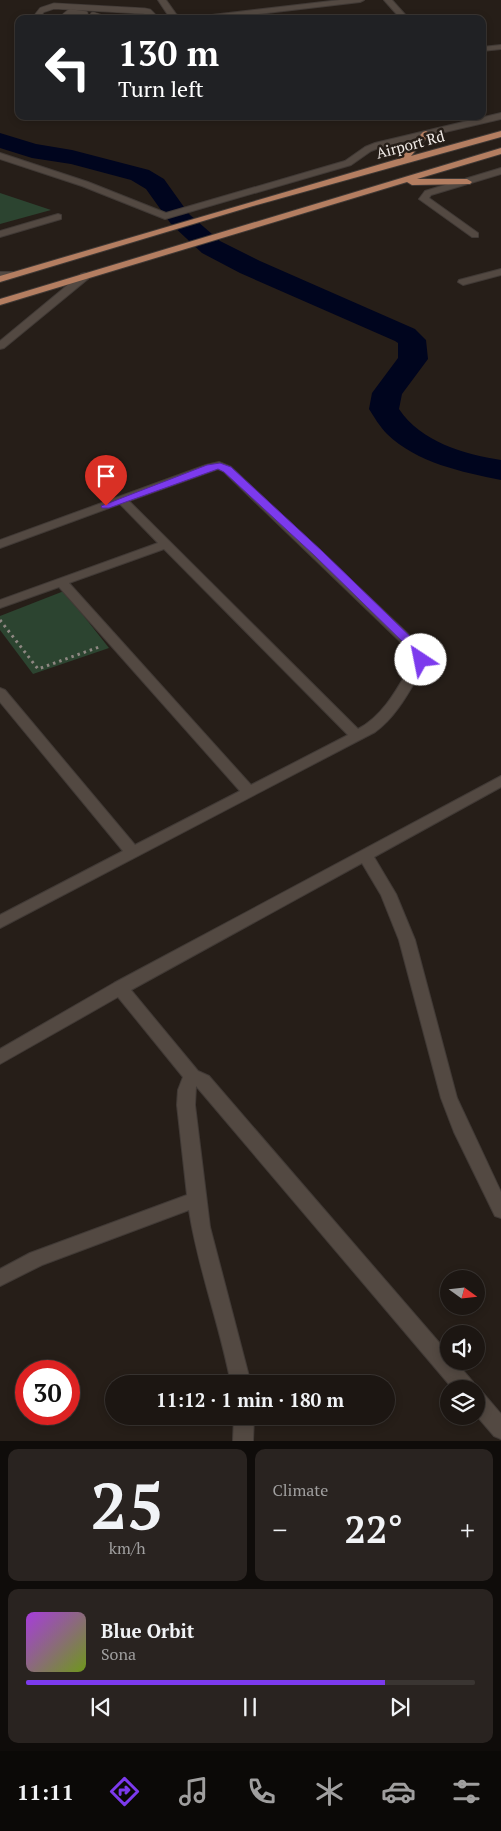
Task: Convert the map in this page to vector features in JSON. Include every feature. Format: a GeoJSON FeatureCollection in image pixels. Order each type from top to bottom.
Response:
{"type":"FeatureCollection","features":[{"type":"Feature","properties":{"kind":"main road"},"geometry":{"type":"LineString","coordinates":[[402,160],[426,134]]}},
{"type":"Feature","properties":{"kind":"main road","name":"Airport Rd"},"geometry":{"type":"LineString","coordinates":[[0,279],[158,230],[402,160],[501,134]]}},
{"type":"Feature","properties":{"kind":"main road"},"geometry":{"type":"LineString","coordinates":[[0,302],[501,151]]}},
{"type":"Feature","properties":{"kind":"main road"},"geometry":{"type":"LineString","coordinates":[[396,182],[466,182]]}},
{"type":"Feature","properties":{"kind":"street"},"geometry":{"type":"LineString","coordinates":[[162,0],[172,15]]}},
{"type":"Feature","properties":{"kind":"street"},"geometry":{"type":"LineString","coordinates":[[283,0],[289,8]]}},
{"type":"Feature","properties":{"kind":"street"},"geometry":{"type":"LineString","coordinates":[[229,15],[360,0]]}},
{"type":"Feature","properties":{"kind":"street"},"geometry":{"type":"LineString","coordinates":[[388,0],[401,15]]}},
{"type":"Feature","properties":{"kind":"street"},"geometry":{"type":"LineString","coordinates":[[486,49],[501,47]]}},
{"type":"Feature","properties":{"kind":"street"},"geometry":{"type":"LineString","coordinates":[[486,120],[501,116]]}},
{"type":"Feature","properties":{"kind":"street"},"geometry":{"type":"LineString","coordinates":[[0,156],[85,184],[161,216],[171,216],[353,161],[371,147],[484,120]]}},
{"type":"Feature","properties":{"kind":"street"},"geometry":{"type":"LineString","coordinates":[[475,235],[424,198],[428,193],[501,171]]}},
{"type":"Feature","properties":{"kind":"street"},"geometry":{"type":"LineString","coordinates":[[0,234],[58,217]]}},
{"type":"Feature","properties":{"kind":"street"},"geometry":{"type":"LineString","coordinates":[[463,282],[501,272]]}},
{"type":"Feature","properties":{"kind":"street"},"geometry":{"type":"LineString","coordinates":[[0,275],[13,275]]}},
{"type":"Feature","properties":{"kind":"street"},"geometry":{"type":"LineString","coordinates":[[0,346],[85,276]]}},
{"type":"Feature","properties":{"kind":"street"},"geometry":{"type":"LineString","coordinates":[[0,544],[210,467],[220,466],[227,470],[318,554],[416,649],[421,660],[381,721],[357,736],[2,918]]}},
{"type":"Feature","properties":{"kind":"street"},"geometry":{"type":"LineString","coordinates":[[122,500],[357,736]]}},
{"type":"Feature","properties":{"kind":"street"},"geometry":{"type":"LineString","coordinates":[[0,604],[166,544]]}},
{"type":"Feature","properties":{"kind":"street"},"geometry":{"type":"LineString","coordinates":[[61,582],[249,792]]}},
{"type":"Feature","properties":{"kind":"street"},"geometry":{"type":"LineString","coordinates":[[0,693],[132,852]]}},
{"type":"Feature","properties":{"kind":"street"},"geometry":{"type":"LineString","coordinates":[[0,1056],[120,988],[501,780]]}},
{"type":"Feature","properties":{"kind":"street"},"geometry":{"type":"LineString","coordinates":[[365,855],[388,894],[407,940],[449,1098],[462,1132],[501,1210]]}},
{"type":"Feature","properties":{"kind":"street"},"geometry":{"type":"LineString","coordinates":[[120,988],[192,1076],[202,1080],[458,1380]]}},
{"type":"Feature","properties":{"kind":"street"},"geometry":{"type":"LineString","coordinates":[[192,1076],[186,1090],[186,1104],[195,1200],[205,1246],[236,1356],[239,1375]]}},
{"type":"Feature","properties":{"kind":"street"},"geometry":{"type":"LineString","coordinates":[[0,1278],[36,1260],[195,1200]]}},
{"type":"Feature","properties":{"kind":"street"},"geometry":{"type":"LineString","coordinates":[[485,1410],[501,1429]]}},
{"type":"Feature","properties":{"kind":"street"},"geometry":{"type":"LineString","coordinates":[[243,1441],[244,1425]]}},
{"type":"Feature","properties":{"kind":"lane"},"geometry":{"type":"LineString","coordinates":[[38,15],[44,8],[60,6],[144,11],[152,15]]}},
{"type":"Feature","properties":{"kind":"lane"},"geometry":{"type":"LineString","coordinates":[[66,15],[70,12],[85,14],[84,15]]}},
{"type":"Feature","properties":{"kind":"path"},"geometry":{"type":"LineString","coordinates":[[0,620],[38,668],[100,647],[94,640]]}},
{"type":"Feature","properties":{"kind":"green space"},"geometry":{"type":"Polygon","coordinates":[[[0,193],[51,210],[0,224],[0,193]]]}},
{"type":"Feature","properties":{"kind":"green space"},"geometry":{"type":"Polygon","coordinates":[[[64,591],[109,648],[33,674],[0,630],[0,616],[64,591]]]}},
{"type":"Feature","properties":{"kind":"waterway"},"geometry":{"type":"LineString","coordinates":[[0,140],[32,151],[72,157],[140,175],[155,184],[180,219],[211,247],[250,267],[405,335],[412,340],[413,359],[387,393],[384,409],[391,419],[409,437],[433,451],[474,465],[501,470]]}},
{"type":"Feature","properties":{"kind":"route"},"geometry":{"type":"LineString","coordinates":[[106,506],[210,467],[220,466],[227,470],[318,554],[416,649],[420,654],[421,660]]}}]}
